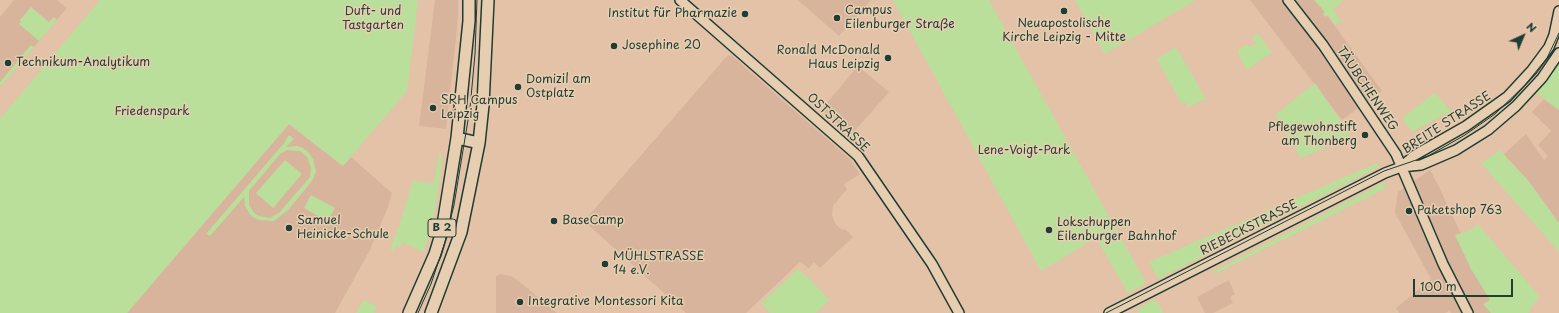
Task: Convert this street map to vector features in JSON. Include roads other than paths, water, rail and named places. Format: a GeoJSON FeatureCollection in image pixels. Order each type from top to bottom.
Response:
{"type":"FeatureCollection","features":[{"type":"Feature","properties":{"kind":"main road","name":"B 2"},"geometry":{"type":"LineString","coordinates":[[409,313],[435,254],[442,231],[457,138],[469,0]]}},
{"type":"Feature","properties":{"kind":"main road","name":"B 2"},"geometry":{"type":"LineString","coordinates":[[431,313],[461,232],[479,143],[483,106],[488,0]]}},
{"type":"Feature","properties":{"kind":"main road"},"geometry":{"type":"LineString","coordinates":[[457,138],[479,143]]}},
{"type":"Feature","properties":{"kind":"street","name":"OSTSTRASSE"},"geometry":{"type":"LineString","coordinates":[[680,0],[858,156],[932,264],[959,313]]}},
{"type":"Feature","properties":{"kind":"street","name":"TÄUBCHENWEG"},"geometry":{"type":"LineString","coordinates":[[1288,0],[1323,46],[1390,145],[1443,264],[1468,313]]}},
{"type":"Feature","properties":{"kind":"street","name":"BREITE STRASSE"},"geometry":{"type":"LineString","coordinates":[[1401,167],[1415,155],[1461,129],[1507,97],[1532,70],[1549,46],[1554,35],[1559,11]]}},
{"type":"Feature","properties":{"kind":"street","name":"BREITE STRASSE"},"geometry":{"type":"LineString","coordinates":[[1401,167],[1421,165],[1431,162],[1456,150],[1484,132],[1500,120],[1526,95],[1542,78],[1559,53]]}},
{"type":"Feature","properties":{"kind":"street","name":"RIEBECKSTRASSE"},"geometry":{"type":"LineString","coordinates":[[1109,313],[1377,177],[1401,167]]}},
{"type":"Feature","properties":{"kind":"tram line"},"geometry":{"type":"LineString","coordinates":[[418,313],[431,284],[445,242],[454,205],[470,108],[475,54],[477,0]]}},
{"type":"Feature","properties":{"kind":"tram line"},"geometry":{"type":"LineString","coordinates":[[1106,313],[1384,171],[1428,156],[1465,135],[1495,114],[1525,85],[1547,58],[1559,33]]}},
{"type":"Feature","properties":{"kind":"place","name":"Neuapostolische Kirche Leipzig - Mitte"},"geometry":{"type":"Point","coordinates":[1064,11]}},
{"type":"Feature","properties":{"kind":"place","name":"Institut für Pharmazie"},"geometry":{"type":"Point","coordinates":[745,14]}},
{"type":"Feature","properties":{"kind":"place","name":"Campus Eilenburger Straße"},"geometry":{"type":"Point","coordinates":[837,18]}},
{"type":"Feature","properties":{"kind":"place","name":"Josephine 20"},"geometry":{"type":"Point","coordinates":[614,46]}},
{"type":"Feature","properties":{"kind":"place","name":"Ronald McDonald Haus Leipzig"},"geometry":{"type":"Point","coordinates":[888,58]}},
{"type":"Feature","properties":{"kind":"place","name":"Technikum-Analytikum"},"geometry":{"type":"Point","coordinates":[8,63]}},
{"type":"Feature","properties":{"kind":"place","name":"Domizil am Ostplatz"},"geometry":{"type":"Point","coordinates":[518,87]}},
{"type":"Feature","properties":{"kind":"place","name":"SRH Campus Leipzig"},"geometry":{"type":"Point","coordinates":[433,108]}},
{"type":"Feature","properties":{"kind":"place","name":"Pflegewohnstift am Thonberg"},"geometry":{"type":"Point","coordinates":[1365,135]}},
{"type":"Feature","properties":{"kind":"place","name":"Paketshop 763"},"geometry":{"type":"Point","coordinates":[1409,211]}},
{"type":"Feature","properties":{"kind":"place","name":"BaseCamp"},"geometry":{"type":"Point","coordinates":[554,221]}},
{"type":"Feature","properties":{"kind":"place","name":"Samuel Heinicke-Schule"},"geometry":{"type":"Point","coordinates":[289,228]}},
{"type":"Feature","properties":{"kind":"place","name":"Lokschuppen Eilenburger Bahnhof"},"geometry":{"type":"Point","coordinates":[1049,230]}},
{"type":"Feature","properties":{"kind":"place","name":"MÜHLSTRASSE 14 e.V."},"geometry":{"type":"Point","coordinates":[605,264]}},
{"type":"Feature","properties":{"kind":"place","name":"Integrative Montessori Kita"},"geometry":{"type":"Point","coordinates":[520,302]}},
{"type":"Feature","properties":{"kind":"park label","name":"Duft- und Tastgarten"},"geometry":{"type":"Point","coordinates":[373,19]}},
{"type":"Feature","properties":{"kind":"park label","name":"Friedenspark"},"geometry":{"type":"Point","coordinates":[152,112]}},
{"type":"Feature","properties":{"kind":"park label","name":"Lene-Voigt-Park"},"geometry":{"type":"Point","coordinates":[1024,151]}}]}
